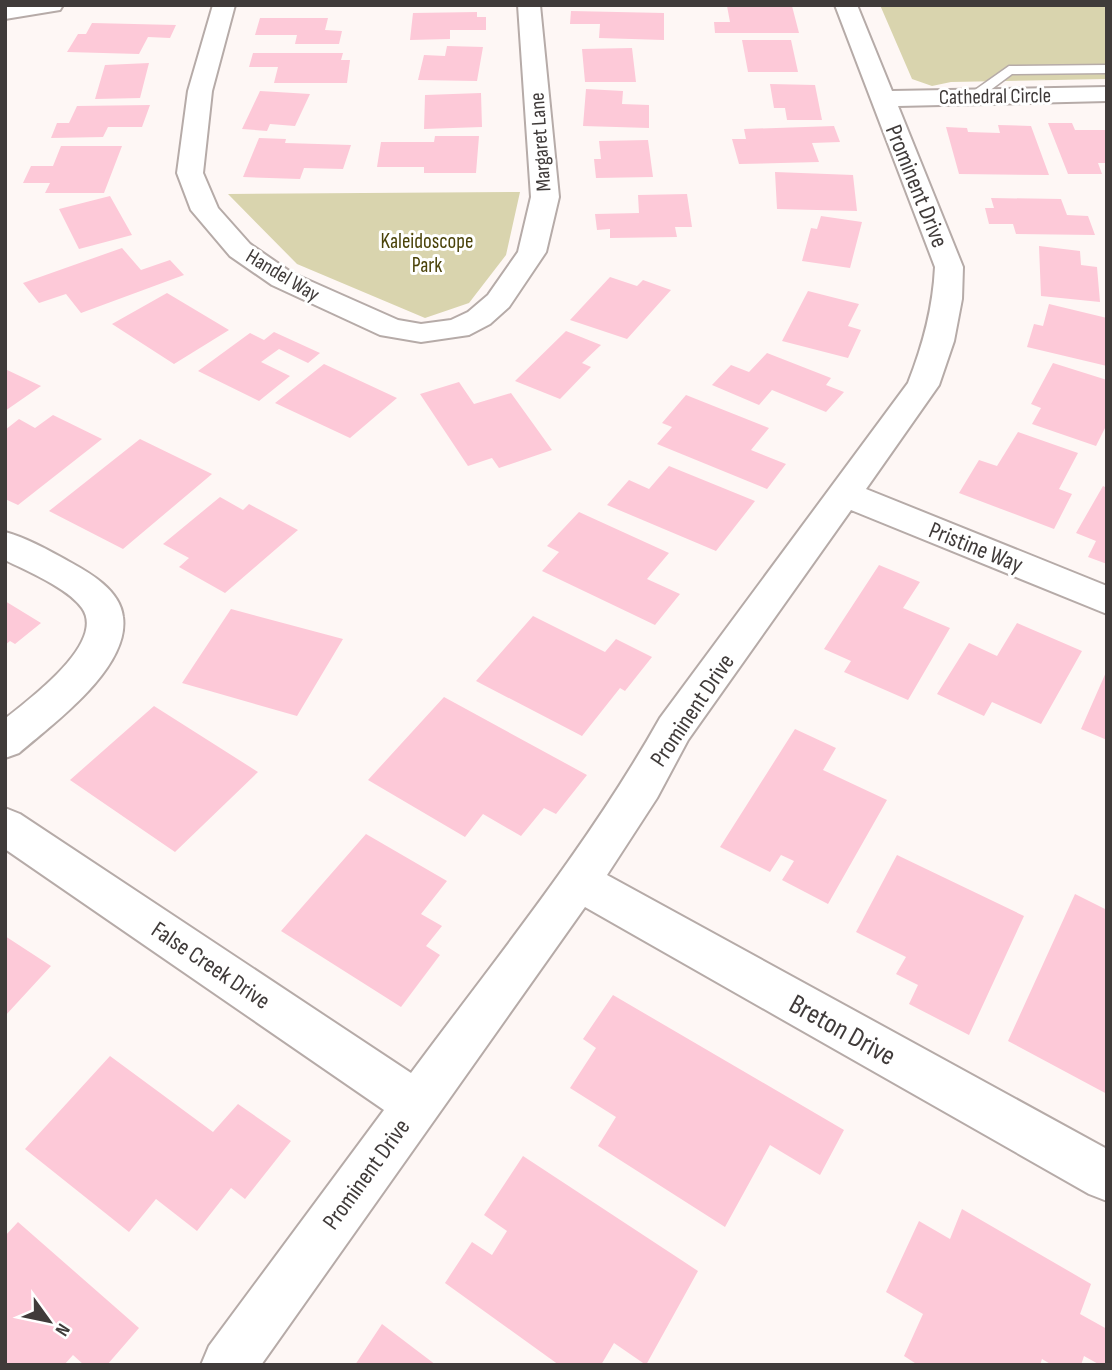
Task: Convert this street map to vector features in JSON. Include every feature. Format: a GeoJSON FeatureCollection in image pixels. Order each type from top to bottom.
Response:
{"type":"FeatureCollection","features":[{"type":"Feature","properties":{"kind":"street"},"geometry":{"type":"LineString","coordinates":[[5,12],[52,5]]}},
{"type":"Feature","properties":{"kind":"street","name":"Handel Way"},"geometry":{"type":"LineString","coordinates":[[224,5],[200,91],[190,173],[205,210],[240,250],[282,279],[336,306],[405,332],[441,332],[458,328]]}},
{"type":"Feature","properties":{"kind":"street","name":"Margaret Lane"},"geometry":{"type":"LineString","coordinates":[[458,328],[479,318],[499,301],[532,252],[545,197],[529,5]]}},
{"type":"Feature","properties":{"kind":"street","name":"Prominent Drive"},"geometry":{"type":"LineString","coordinates":[[228,1365],[579,881],[643,786],[674,729],[923,384],[938,349],[949,303],[949,267],[846,5]]}},
{"type":"Feature","properties":{"kind":"street","name":"Cathedral Circle"},"geometry":{"type":"LineString","coordinates":[[883,99],[1107,94]]}},
{"type":"Feature","properties":{"kind":"street","name":"Pristine Way"},"geometry":{"type":"LineString","coordinates":[[845,494],[1107,601]]}},
{"type":"Feature","properties":{"kind":"street"},"geometry":{"type":"LineString","coordinates":[[5,544],[87,591],[101,605],[105,625],[100,647],[87,668],[5,742]]}},
{"type":"Feature","properties":{"kind":"street","name":"False Creek Drive"},"geometry":{"type":"LineString","coordinates":[[5,826],[416,1104]]}},
{"type":"Feature","properties":{"kind":"street","name":"Breton Drive"},"geometry":{"type":"LineString","coordinates":[[579,881],[1107,1177]]}},
{"type":"Feature","properties":{"kind":"lane"},"geometry":{"type":"LineString","coordinates":[[972,97],[1009,70],[1107,69]]}},
{"type":"Feature","properties":{"kind":"green space"},"geometry":{"type":"Polygon","coordinates":[[[880,5],[1107,5],[1107,79],[951,82],[932,86],[912,79],[880,5]]]}},
{"type":"Feature","properties":{"kind":"green space","name":"Kaleidoscope Park"},"geometry":{"type":"Polygon","coordinates":[[[520,192],[506,255],[469,303],[425,318],[297,264],[228,194],[520,192]]]}},
{"type":"Feature","properties":{"kind":"building"},"geometry":{"type":"Polygon","coordinates":[[[727,6],[792,6],[799,33],[715,33],[714,22],[730,22],[727,6]]]}},
{"type":"Feature","properties":{"kind":"building"},"geometry":{"type":"Polygon","coordinates":[[[571,11],[664,13],[664,40],[599,38],[600,24],[570,24],[571,11]]]}},
{"type":"Feature","properties":{"kind":"building"},"geometry":{"type":"Polygon","coordinates":[[[477,12],[477,17],[486,17],[486,30],[450,30],[450,39],[410,40],[413,13],[477,12]]]}},
{"type":"Feature","properties":{"kind":"building"},"geometry":{"type":"Polygon","coordinates":[[[260,18],[328,18],[325,30],[342,31],[339,44],[295,44],[297,35],[255,35],[260,18]]]}},
{"type":"Feature","properties":{"kind":"building"},"geometry":{"type":"Polygon","coordinates":[[[92,23],[176,25],[170,38],[148,37],[139,54],[67,52],[78,34],[86,34],[92,23]]]}},
{"type":"Feature","properties":{"kind":"building"},"geometry":{"type":"Polygon","coordinates":[[[742,40],[791,40],[798,72],[748,72],[742,40]]]}},
{"type":"Feature","properties":{"kind":"building"},"geometry":{"type":"Polygon","coordinates":[[[447,46],[483,47],[477,81],[418,80],[424,55],[445,56],[447,46]]]}},
{"type":"Feature","properties":{"kind":"building"},"geometry":{"type":"Polygon","coordinates":[[[632,48],[636,82],[585,82],[582,49],[632,48]]]}},
{"type":"Feature","properties":{"kind":"building"},"geometry":{"type":"Polygon","coordinates":[[[253,53],[343,53],[341,60],[350,60],[347,83],[274,83],[278,67],[249,67],[253,53]]]}},
{"type":"Feature","properties":{"kind":"building"},"geometry":{"type":"Polygon","coordinates":[[[149,63],[140,98],[95,99],[105,65],[149,63]]]}},
{"type":"Feature","properties":{"kind":"building"},"geometry":{"type":"Polygon","coordinates":[[[770,84],[815,85],[822,120],[787,120],[785,108],[774,108],[770,84]]]}},
{"type":"Feature","properties":{"kind":"building"},"geometry":{"type":"Polygon","coordinates":[[[586,89],[623,91],[622,104],[649,105],[649,128],[583,126],[586,89]]]}},
{"type":"Feature","properties":{"kind":"building"},"geometry":{"type":"Polygon","coordinates":[[[260,91],[310,94],[295,126],[270,124],[267,131],[242,129],[260,91]]]}},
{"type":"Feature","properties":{"kind":"building"},"geometry":{"type":"Polygon","coordinates":[[[481,93],[482,127],[424,129],[425,95],[481,93]]]}},
{"type":"Feature","properties":{"kind":"building"},"geometry":{"type":"Polygon","coordinates":[[[150,105],[142,127],[108,127],[103,137],[51,138],[57,123],[69,123],[77,106],[150,105]]]}},
{"type":"Feature","properties":{"kind":"building"},"geometry":{"type":"Polygon","coordinates":[[[1048,123],[1072,123],[1075,130],[1107,130],[1107,163],[1098,163],[1102,174],[1068,174],[1048,123]]]}},
{"type":"Feature","properties":{"kind":"building"},"geometry":{"type":"Polygon","coordinates":[[[998,125],[1031,126],[1049,175],[959,174],[946,127],[967,128],[968,132],[1000,133],[998,125]]]}},
{"type":"Feature","properties":{"kind":"building"},"geometry":{"type":"Polygon","coordinates":[[[834,126],[840,142],[812,143],[819,162],[739,164],[732,139],[746,139],[744,129],[834,126]]]}},
{"type":"Feature","properties":{"kind":"building"},"geometry":{"type":"Polygon","coordinates":[[[435,136],[479,136],[476,173],[424,173],[424,167],[377,167],[381,142],[434,142],[435,136]]]}},
{"type":"Feature","properties":{"kind":"building"},"geometry":{"type":"Polygon","coordinates":[[[259,138],[286,139],[285,143],[351,145],[343,169],[304,168],[300,179],[243,177],[259,138]]]}},
{"type":"Feature","properties":{"kind":"building"},"geometry":{"type":"Polygon","coordinates":[[[648,140],[653,177],[596,178],[594,159],[601,159],[599,141],[648,140]]]}},
{"type":"Feature","properties":{"kind":"building"},"geometry":{"type":"Polygon","coordinates":[[[61,146],[122,146],[104,193],[45,193],[50,183],[23,183],[31,166],[53,166],[61,146]]]}},
{"type":"Feature","properties":{"kind":"building"},"geometry":{"type":"Polygon","coordinates":[[[775,172],[853,175],[857,211],[777,209],[775,172]]]}},
{"type":"Feature","properties":{"kind":"building"},"geometry":{"type":"Polygon","coordinates":[[[687,194],[692,227],[675,227],[677,237],[610,238],[610,229],[597,230],[595,214],[639,213],[638,195],[687,194]]]}},
{"type":"Feature","properties":{"kind":"building"},"geometry":{"type":"Polygon","coordinates":[[[110,196],[132,235],[79,249],[59,209],[110,196]]]}},
{"type":"Feature","properties":{"kind":"building"},"geometry":{"type":"Polygon","coordinates":[[[991,198],[1061,199],[1067,215],[1088,216],[1095,235],[1016,234],[1013,224],[989,224],[985,208],[994,208],[991,198]]]}},
{"type":"Feature","properties":{"kind":"building"},"geometry":{"type":"Polygon","coordinates":[[[821,216],[862,222],[850,268],[802,261],[811,228],[817,229],[821,216]]]}},
{"type":"Feature","properties":{"kind":"building"},"geometry":{"type":"Polygon","coordinates":[[[1039,246],[1080,251],[1081,265],[1097,267],[1100,302],[1041,296],[1039,246]]]}},
{"type":"Feature","properties":{"kind":"building"},"geometry":{"type":"Polygon","coordinates":[[[122,248],[141,270],[170,260],[184,275],[81,313],[66,294],[39,303],[23,283],[122,248]]]}},
{"type":"Feature","properties":{"kind":"building"},"geometry":{"type":"Polygon","coordinates":[[[610,277],[637,286],[643,280],[671,290],[627,339],[570,320],[610,277]]]}},
{"type":"Feature","properties":{"kind":"building"},"geometry":{"type":"Polygon","coordinates":[[[808,291],[859,304],[848,326],[861,330],[848,358],[782,341],[808,291]]]}},
{"type":"Feature","properties":{"kind":"building"},"geometry":{"type":"Polygon","coordinates":[[[167,293],[229,330],[174,364],[112,324],[167,293]]]}},
{"type":"Feature","properties":{"kind":"building"},"geometry":{"type":"Polygon","coordinates":[[[1049,304],[1107,318],[1107,366],[1027,347],[1034,324],[1043,326],[1049,304]]]}},
{"type":"Feature","properties":{"kind":"building"},"geometry":{"type":"Polygon","coordinates":[[[566,331],[601,345],[582,363],[591,367],[560,399],[515,381],[566,331]]]}},
{"type":"Feature","properties":{"kind":"building"},"geometry":{"type":"Polygon","coordinates":[[[274,332],[320,353],[308,363],[279,349],[261,362],[290,376],[259,401],[198,371],[250,333],[264,340],[274,332]]]}},
{"type":"Feature","properties":{"kind":"building"},"geometry":{"type":"Polygon","coordinates":[[[767,353],[831,378],[826,385],[844,392],[826,412],[772,390],[759,405],[712,385],[731,365],[749,372],[767,353]]]}},
{"type":"Feature","properties":{"kind":"building"},"geometry":{"type":"Polygon","coordinates":[[[1053,363],[1107,380],[1107,424],[1096,446],[1032,424],[1041,408],[1031,404],[1053,363]]]}},
{"type":"Feature","properties":{"kind":"building"},"geometry":{"type":"Polygon","coordinates":[[[324,364],[397,398],[350,438],[275,403],[324,364]]]}},
{"type":"Feature","properties":{"kind":"building"},"geometry":{"type":"Polygon","coordinates":[[[5,369],[41,386],[5,411],[5,369]]]}},
{"type":"Feature","properties":{"kind":"building"},"geometry":{"type":"Polygon","coordinates":[[[459,382],[474,404],[511,393],[552,450],[499,468],[492,458],[468,466],[420,394],[459,382]]]}},
{"type":"Feature","properties":{"kind":"building"},"geometry":{"type":"Polygon","coordinates":[[[686,395],[769,428],[751,450],[786,464],[767,489],[657,444],[672,427],[662,423],[686,395]]]}},
{"type":"Feature","properties":{"kind":"building"},"geometry":{"type":"Polygon","coordinates":[[[53,415],[102,439],[18,505],[5,499],[5,430],[19,419],[35,428],[53,415]]]}},
{"type":"Feature","properties":{"kind":"building"},"geometry":{"type":"Polygon","coordinates":[[[1018,432],[1078,453],[1059,489],[1072,494],[1054,529],[959,493],[979,460],[997,466],[1018,432]]]}},
{"type":"Feature","properties":{"kind":"building"},"geometry":{"type":"Polygon","coordinates":[[[140,439],[212,474],[123,549],[49,511],[140,439]]]}},
{"type":"Feature","properties":{"kind":"building"},"geometry":{"type":"Polygon","coordinates":[[[669,466],[755,501],[716,551],[607,505],[629,480],[649,489],[669,466]]]}},
{"type":"Feature","properties":{"kind":"building"},"geometry":{"type":"Polygon","coordinates":[[[1103,486],[1107,488],[1107,564],[1088,557],[1096,541],[1076,533],[1103,486]]]}},
{"type":"Feature","properties":{"kind":"building"},"geometry":{"type":"Polygon","coordinates":[[[220,497],[243,510],[249,504],[298,530],[225,593],[179,567],[189,558],[163,544],[220,497]]]}},
{"type":"Feature","properties":{"kind":"building"},"geometry":{"type":"Polygon","coordinates":[[[579,512],[669,553],[647,579],[680,594],[655,625],[542,571],[559,552],[547,546],[579,512]]]}},
{"type":"Feature","properties":{"kind":"building"},"geometry":{"type":"Polygon","coordinates":[[[879,565],[920,582],[903,608],[950,628],[908,700],[844,672],[851,661],[824,649],[879,565]]]}},
{"type":"Feature","properties":{"kind":"building"},"geometry":{"type":"Polygon","coordinates":[[[5,601],[41,623],[15,644],[10,641],[5,645],[5,601]]]}},
{"type":"Feature","properties":{"kind":"building"},"geometry":{"type":"Polygon","coordinates":[[[231,609],[343,639],[297,716],[182,683],[231,609]]]}},
{"type":"Feature","properties":{"kind":"building"},"geometry":{"type":"Polygon","coordinates":[[[533,616],[605,652],[616,639],[652,657],[625,691],[620,688],[582,736],[476,681],[533,616]]]}},
{"type":"Feature","properties":{"kind":"building"},"geometry":{"type":"Polygon","coordinates":[[[1017,623],[1082,651],[1041,724],[992,702],[984,716],[937,694],[969,643],[997,656],[1017,623]]]}},
{"type":"Feature","properties":{"kind":"building"},"geometry":{"type":"Polygon","coordinates":[[[1107,670],[1107,740],[1081,729],[1107,670]]]}},
{"type":"Feature","properties":{"kind":"building"},"geometry":{"type":"Polygon","coordinates":[[[444,697],[587,775],[556,814],[544,808],[521,836],[483,814],[465,837],[368,780],[444,697]]]}},
{"type":"Feature","properties":{"kind":"building"},"geometry":{"type":"Polygon","coordinates":[[[154,706],[258,772],[175,852],[70,780],[154,706]]]}},
{"type":"Feature","properties":{"kind":"building"},"geometry":{"type":"Polygon","coordinates":[[[795,729],[836,748],[823,770],[887,800],[828,904],[782,880],[794,861],[781,855],[770,872],[720,847],[795,729]]]}},
{"type":"Feature","properties":{"kind":"building"},"geometry":{"type":"Polygon","coordinates":[[[366,834],[447,881],[421,914],[442,926],[426,946],[440,955],[401,1007],[281,931],[366,834]]]}},
{"type":"Feature","properties":{"kind":"building"},"geometry":{"type":"Polygon","coordinates":[[[897,855],[1024,916],[969,1035],[909,1004],[918,985],[896,974],[906,957],[856,932],[897,855]]]}},
{"type":"Feature","properties":{"kind":"building"},"geometry":{"type":"Polygon","coordinates":[[[1075,894],[1107,910],[1107,1094],[1008,1041],[1075,894]]]}},
{"type":"Feature","properties":{"kind":"building"},"geometry":{"type":"Polygon","coordinates":[[[5,936],[51,966],[5,1016],[5,936]]]}},
{"type":"Feature","properties":{"kind":"building"},"geometry":{"type":"Polygon","coordinates":[[[613,995],[844,1130],[820,1175],[770,1145],[725,1227],[598,1146],[616,1117],[570,1088],[596,1048],[583,1039],[613,995]]]}},
{"type":"Feature","properties":{"kind":"building"},"geometry":{"type":"Polygon","coordinates":[[[110,1056],[213,1132],[238,1104],[291,1141],[245,1199],[231,1188],[197,1231],[156,1199],[129,1232],[25,1149],[110,1056]]]}},
{"type":"Feature","properties":{"kind":"building"},"geometry":{"type":"Polygon","coordinates":[[[523,1156],[698,1271],[646,1365],[614,1343],[601,1365],[559,1365],[445,1283],[472,1242],[492,1255],[507,1231],[484,1215],[523,1156]]]}},
{"type":"Feature","properties":{"kind":"building"},"geometry":{"type":"Polygon","coordinates":[[[962,1209],[1091,1284],[1080,1314],[1107,1329],[1107,1365],[1100,1365],[1084,1356],[1081,1365],[1052,1365],[1042,1359],[1040,1365],[918,1365],[904,1356],[923,1314],[886,1292],[919,1221],[950,1239],[962,1209]]]}},
{"type":"Feature","properties":{"kind":"building"},"geometry":{"type":"Polygon","coordinates":[[[18,1222],[139,1328],[107,1365],[84,1365],[73,1355],[64,1365],[5,1365],[5,1236],[18,1222]]]}},
{"type":"Feature","properties":{"kind":"building"},"geometry":{"type":"Polygon","coordinates":[[[382,1324],[436,1365],[355,1365],[382,1324]]]}}]}
